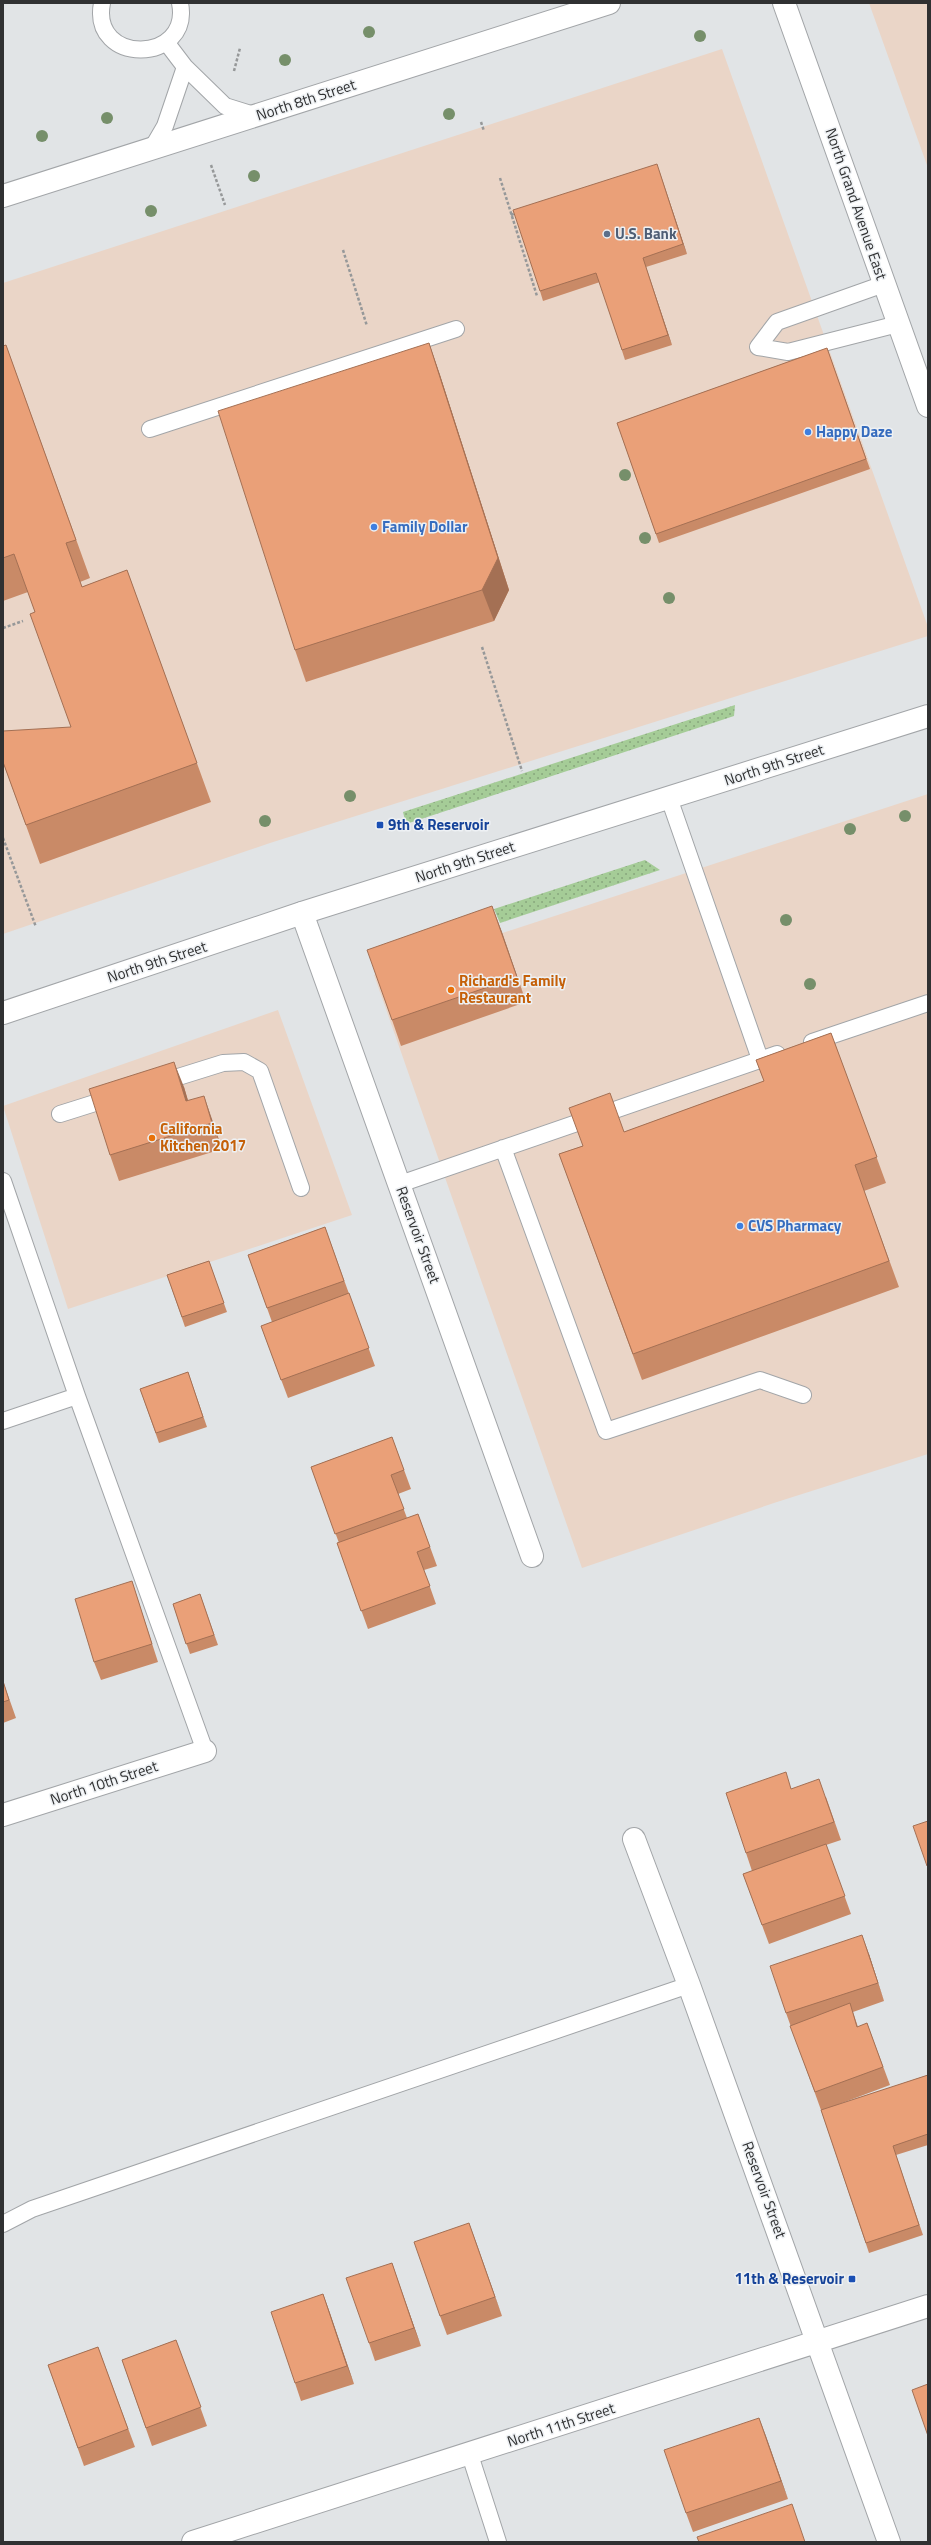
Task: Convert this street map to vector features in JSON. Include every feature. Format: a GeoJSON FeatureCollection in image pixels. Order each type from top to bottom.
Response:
{"type":"FeatureCollection","features":[{"type":"Feature","properties":{"kind":"street","name":"North 8th Street"},"geometry":{"type":"LineString","coordinates":[[3,196],[610,3]]}},
{"type":"Feature","properties":{"kind":"street","name":"North Grand Avenue East"},"geometry":{"type":"LineString","coordinates":[[784,3],[928,406]]}},
{"type":"Feature","properties":{"kind":"street","name":"North 9th Street"},"geometry":{"type":"LineString","coordinates":[[3,1013],[302,913],[928,716]]}},
{"type":"Feature","properties":{"kind":"street","name":"Reservoir Street"},"geometry":{"type":"LineString","coordinates":[[302,913],[532,1556]]}},
{"type":"Feature","properties":{"kind":"street","name":"North 10th Street"},"geometry":{"type":"LineString","coordinates":[[3,1815],[206,1751]]}},
{"type":"Feature","properties":{"kind":"street","name":"Reservoir Street"},"geometry":{"type":"LineString","coordinates":[[634,1839],[689,1985],[889,2542]]}},
{"type":"Feature","properties":{"kind":"street","name":"North 11th Street"},"geometry":{"type":"LineString","coordinates":[[193,2542],[470,2455],[928,2306]]}},
{"type":"Feature","properties":{"kind":"lane"},"geometry":{"type":"LineString","coordinates":[[102,3],[102,20],[107,32],[116,42],[128,49],[141,51],[154,48],[166,42],[175,32],[180,18],[180,3]]}},
{"type":"Feature","properties":{"kind":"lane"},"geometry":{"type":"LineString","coordinates":[[166,42],[185,67],[225,106],[257,116]]}},
{"type":"Feature","properties":{"kind":"lane"},"geometry":{"type":"LineString","coordinates":[[151,150],[165,126],[185,67]]}},
{"type":"Feature","properties":{"kind":"lane"},"geometry":{"type":"LineString","coordinates":[[884,284],[777,322],[758,347],[788,352],[898,324]]}},
{"type":"Feature","properties":{"kind":"lane"},"geometry":{"type":"LineString","coordinates":[[150,429],[456,329]]}},
{"type":"Feature","properties":{"kind":"lane"},"geometry":{"type":"LineString","coordinates":[[669,798],[760,1059]]}},
{"type":"Feature","properties":{"kind":"lane"},"geometry":{"type":"LineString","coordinates":[[400,1184],[760,1059],[928,1003]]}},
{"type":"Feature","properties":{"kind":"lane"},"geometry":{"type":"LineString","coordinates":[[60,1114],[223,1063],[244,1062],[260,1071],[301,1188]]}},
{"type":"Feature","properties":{"kind":"lane"},"geometry":{"type":"LineString","coordinates":[[503,1148],[606,1431],[760,1380],[803,1395]]}},
{"type":"Feature","properties":{"kind":"lane"},"geometry":{"type":"LineString","coordinates":[[3,1181],[76,1396],[206,1751]]}},
{"type":"Feature","properties":{"kind":"lane"},"geometry":{"type":"LineString","coordinates":[[3,1421],[76,1396]]}},
{"type":"Feature","properties":{"kind":"lane"},"geometry":{"type":"LineString","coordinates":[[3,2224],[32,2209],[689,1985]]}},
{"type":"Feature","properties":{"kind":"lane"},"geometry":{"type":"LineString","coordinates":[[470,2455],[498,2542]]}},
{"type":"Feature","properties":{"kind":"path"},"geometry":{"type":"LineString","coordinates":[[233,75],[240,48]]}},
{"type":"Feature","properties":{"kind":"path"},"geometry":{"type":"LineString","coordinates":[[481,122],[484,131]]}},
{"type":"Feature","properties":{"kind":"path"},"geometry":{"type":"LineString","coordinates":[[211,162],[225,205]]}},
{"type":"Feature","properties":{"kind":"path"},"geometry":{"type":"LineString","coordinates":[[500,178],[537,296]]}},
{"type":"Feature","properties":{"kind":"path"},"geometry":{"type":"LineString","coordinates":[[511,215],[525,210]]}},
{"type":"Feature","properties":{"kind":"path"},"geometry":{"type":"LineString","coordinates":[[343,250],[377,355]]}},
{"type":"Feature","properties":{"kind":"path"},"geometry":{"type":"LineString","coordinates":[[3,628],[23,621]]}},
{"type":"Feature","properties":{"kind":"path"},"geometry":{"type":"LineString","coordinates":[[482,647],[522,771]]}},
{"type":"Feature","properties":{"kind":"path"},"geometry":{"type":"LineString","coordinates":[[3,838],[36,927]]}},
{"type":"Feature","properties":{"kind":"shaded area"},"geometry":{"type":"Polygon","coordinates":[[[869,3],[928,3],[928,168],[869,3]]]}},
{"type":"Feature","properties":{"kind":"shaded area"},"geometry":{"type":"Polygon","coordinates":[[[722,49],[928,627],[928,636],[270,843],[3,934],[3,283],[722,49]]]}},
{"type":"Feature","properties":{"kind":"shaded area"},"geometry":{"type":"Polygon","coordinates":[[[928,794],[928,1454],[777,1502],[582,1568],[374,975],[928,794]]]}},
{"type":"Feature","properties":{"kind":"shaded area"},"geometry":{"type":"Polygon","coordinates":[[[278,1010],[352,1215],[68,1309],[3,1106],[278,1010]]]}},
{"type":"Feature","properties":{"kind":"green space"},"geometry":{"type":"Polygon","coordinates":[[[735,705],[734,716],[406,824],[403,812],[735,705]]]}},
{"type":"Feature","properties":{"kind":"green space"},"geometry":{"type":"Polygon","coordinates":[[[645,860],[660,870],[500,923],[494,909],[645,860]]]}},
{"type":"Feature","properties":{"kind":"building"},"geometry":{"type":"Polygon","coordinates":[[[657,164],[683,244],[643,258],[668,335],[622,350],[596,273],[540,291],[513,210],[657,164]]]}},
{"type":"Feature","properties":{"kind":"building"},"geometry":{"type":"Polygon","coordinates":[[[429,343],[498,558],[482,590],[295,650],[218,411],[429,343]]]}},
{"type":"Feature","properties":{"kind":"building"},"geometry":{"type":"Polygon","coordinates":[[[6,345],[76,540],[66,543],[82,587],[127,570],[197,763],[26,825],[3,762],[3,731],[71,727],[30,614],[35,612],[14,554],[3,558],[3,346],[6,345]]]}},
{"type":"Feature","properties":{"kind":"building"},"geometry":{"type":"Polygon","coordinates":[[[827,348],[866,459],[656,534],[617,423],[827,348]]]}},
{"type":"Feature","properties":{"kind":"building"},"geometry":{"type":"Polygon","coordinates":[[[492,906],[517,977],[392,1020],[367,950],[492,906]]]}},
{"type":"Feature","properties":{"kind":"building"},"geometry":{"type":"Polygon","coordinates":[[[831,1033],[877,1157],[855,1165],[889,1261],[633,1354],[559,1154],[583,1146],[569,1108],[610,1093],[624,1132],[764,1081],[756,1060],[831,1033]]]}},
{"type":"Feature","properties":{"kind":"building"},"geometry":{"type":"Polygon","coordinates":[[[174,1062],[186,1101],[204,1096],[212,1123],[110,1155],[89,1089],[174,1062]]]}},
{"type":"Feature","properties":{"kind":"building"},"geometry":{"type":"Polygon","coordinates":[[[325,1227],[344,1281],[267,1308],[248,1255],[325,1227]]]}},
{"type":"Feature","properties":{"kind":"building"},"geometry":{"type":"Polygon","coordinates":[[[209,1261],[224,1303],[182,1317],[167,1275],[209,1261]]]}},
{"type":"Feature","properties":{"kind":"building"},"geometry":{"type":"Polygon","coordinates":[[[349,1293],[369,1348],[281,1380],[261,1326],[349,1293]]]}},
{"type":"Feature","properties":{"kind":"building"},"geometry":{"type":"Polygon","coordinates":[[[188,1372],[203,1417],[156,1433],[140,1389],[188,1372]]]}},
{"type":"Feature","properties":{"kind":"building"},"geometry":{"type":"Polygon","coordinates":[[[392,1437],[404,1470],[391,1475],[404,1509],[335,1534],[311,1467],[392,1437]]]}},
{"type":"Feature","properties":{"kind":"building"},"geometry":{"type":"Polygon","coordinates":[[[418,1514],[430,1547],[417,1552],[430,1586],[361,1611],[337,1543],[418,1514]]]}},
{"type":"Feature","properties":{"kind":"building"},"geometry":{"type":"Polygon","coordinates":[[[132,1581],[152,1644],[94,1662],[75,1599],[132,1581]]]}},
{"type":"Feature","properties":{"kind":"building"},"geometry":{"type":"Polygon","coordinates":[[[200,1594],[214,1635],[186,1644],[173,1604],[200,1594]]]}},
{"type":"Feature","properties":{"kind":"building"},"geometry":{"type":"Polygon","coordinates":[[[3,1681],[9,1700],[3,1702],[3,1681]]]}},
{"type":"Feature","properties":{"kind":"building"},"geometry":{"type":"Polygon","coordinates":[[[786,1772],[791,1789],[819,1779],[834,1822],[746,1853],[726,1793],[786,1772]]]}},
{"type":"Feature","properties":{"kind":"building"},"geometry":{"type":"Polygon","coordinates":[[[928,1821],[928,1866],[927,1866],[913,1826],[928,1821]]]}},
{"type":"Feature","properties":{"kind":"building"},"geometry":{"type":"Polygon","coordinates":[[[826,1844],[845,1896],[762,1925],[743,1874],[826,1844]]]}},
{"type":"Feature","properties":{"kind":"building"},"geometry":{"type":"Polygon","coordinates":[[[862,1935],[878,1983],[786,2013],[770,1966],[862,1935]]]}},
{"type":"Feature","properties":{"kind":"building"},"geometry":{"type":"Polygon","coordinates":[[[850,2003],[857,2027],[867,2023],[883,2067],[815,2092],[790,2026],[850,2003]]]}},
{"type":"Feature","properties":{"kind":"building"},"geometry":{"type":"Polygon","coordinates":[[[928,2075],[928,2134],[893,2146],[919,2225],[866,2243],[821,2110],[928,2075]]]}},
{"type":"Feature","properties":{"kind":"building"},"geometry":{"type":"Polygon","coordinates":[[[469,2223],[495,2297],[440,2316],[414,2242],[469,2223]]]}},
{"type":"Feature","properties":{"kind":"building"},"geometry":{"type":"Polygon","coordinates":[[[392,2263],[414,2328],[369,2343],[346,2278],[392,2263]]]}},
{"type":"Feature","properties":{"kind":"building"},"geometry":{"type":"Polygon","coordinates":[[[323,2294],[347,2366],[295,2383],[271,2312],[323,2294]]]}},
{"type":"Feature","properties":{"kind":"building"},"geometry":{"type":"Polygon","coordinates":[[[176,2340],[201,2407],[146,2428],[122,2360],[176,2340]]]}},
{"type":"Feature","properties":{"kind":"building"},"geometry":{"type":"Polygon","coordinates":[[[98,2347],[128,2429],[78,2448],[48,2365],[98,2347]]]}},
{"type":"Feature","properties":{"kind":"building"},"geometry":{"type":"Polygon","coordinates":[[[928,2384],[928,2436],[912,2390],[928,2384]]]}},
{"type":"Feature","properties":{"kind":"building"},"geometry":{"type":"Polygon","coordinates":[[[759,2418],[781,2481],[686,2513],[664,2450],[759,2418]]]}},
{"type":"Feature","properties":{"kind":"building"},"geometry":{"type":"Polygon","coordinates":[[[792,2504],[805,2542],[699,2542],[697,2537],[792,2504]]]}},
{"type":"Feature","properties":{"kind":"place","name":"U.S. Bank"},"geometry":{"type":"Point","coordinates":[607,234]}},
{"type":"Feature","properties":{"kind":"place","name":"Happy Daze"},"geometry":{"type":"Point","coordinates":[808,432]}},
{"type":"Feature","properties":{"kind":"place","name":"Family Dollar"},"geometry":{"type":"Point","coordinates":[374,527]}},
{"type":"Feature","properties":{"kind":"place","name":"9th & Reservoir"},"geometry":{"type":"Point","coordinates":[380,825]}},
{"type":"Feature","properties":{"kind":"place","name":"Richard's Family Restaurant"},"geometry":{"type":"Point","coordinates":[451,990]}},
{"type":"Feature","properties":{"kind":"place","name":"California Kitchen 2017"},"geometry":{"type":"Point","coordinates":[152,1138]}},
{"type":"Feature","properties":{"kind":"place","name":"CVS Pharmacy"},"geometry":{"type":"Point","coordinates":[740,1226]}},
{"type":"Feature","properties":{"kind":"place","name":"11th & Reservoir"},"geometry":{"type":"Point","coordinates":[852,2279]}}]}
